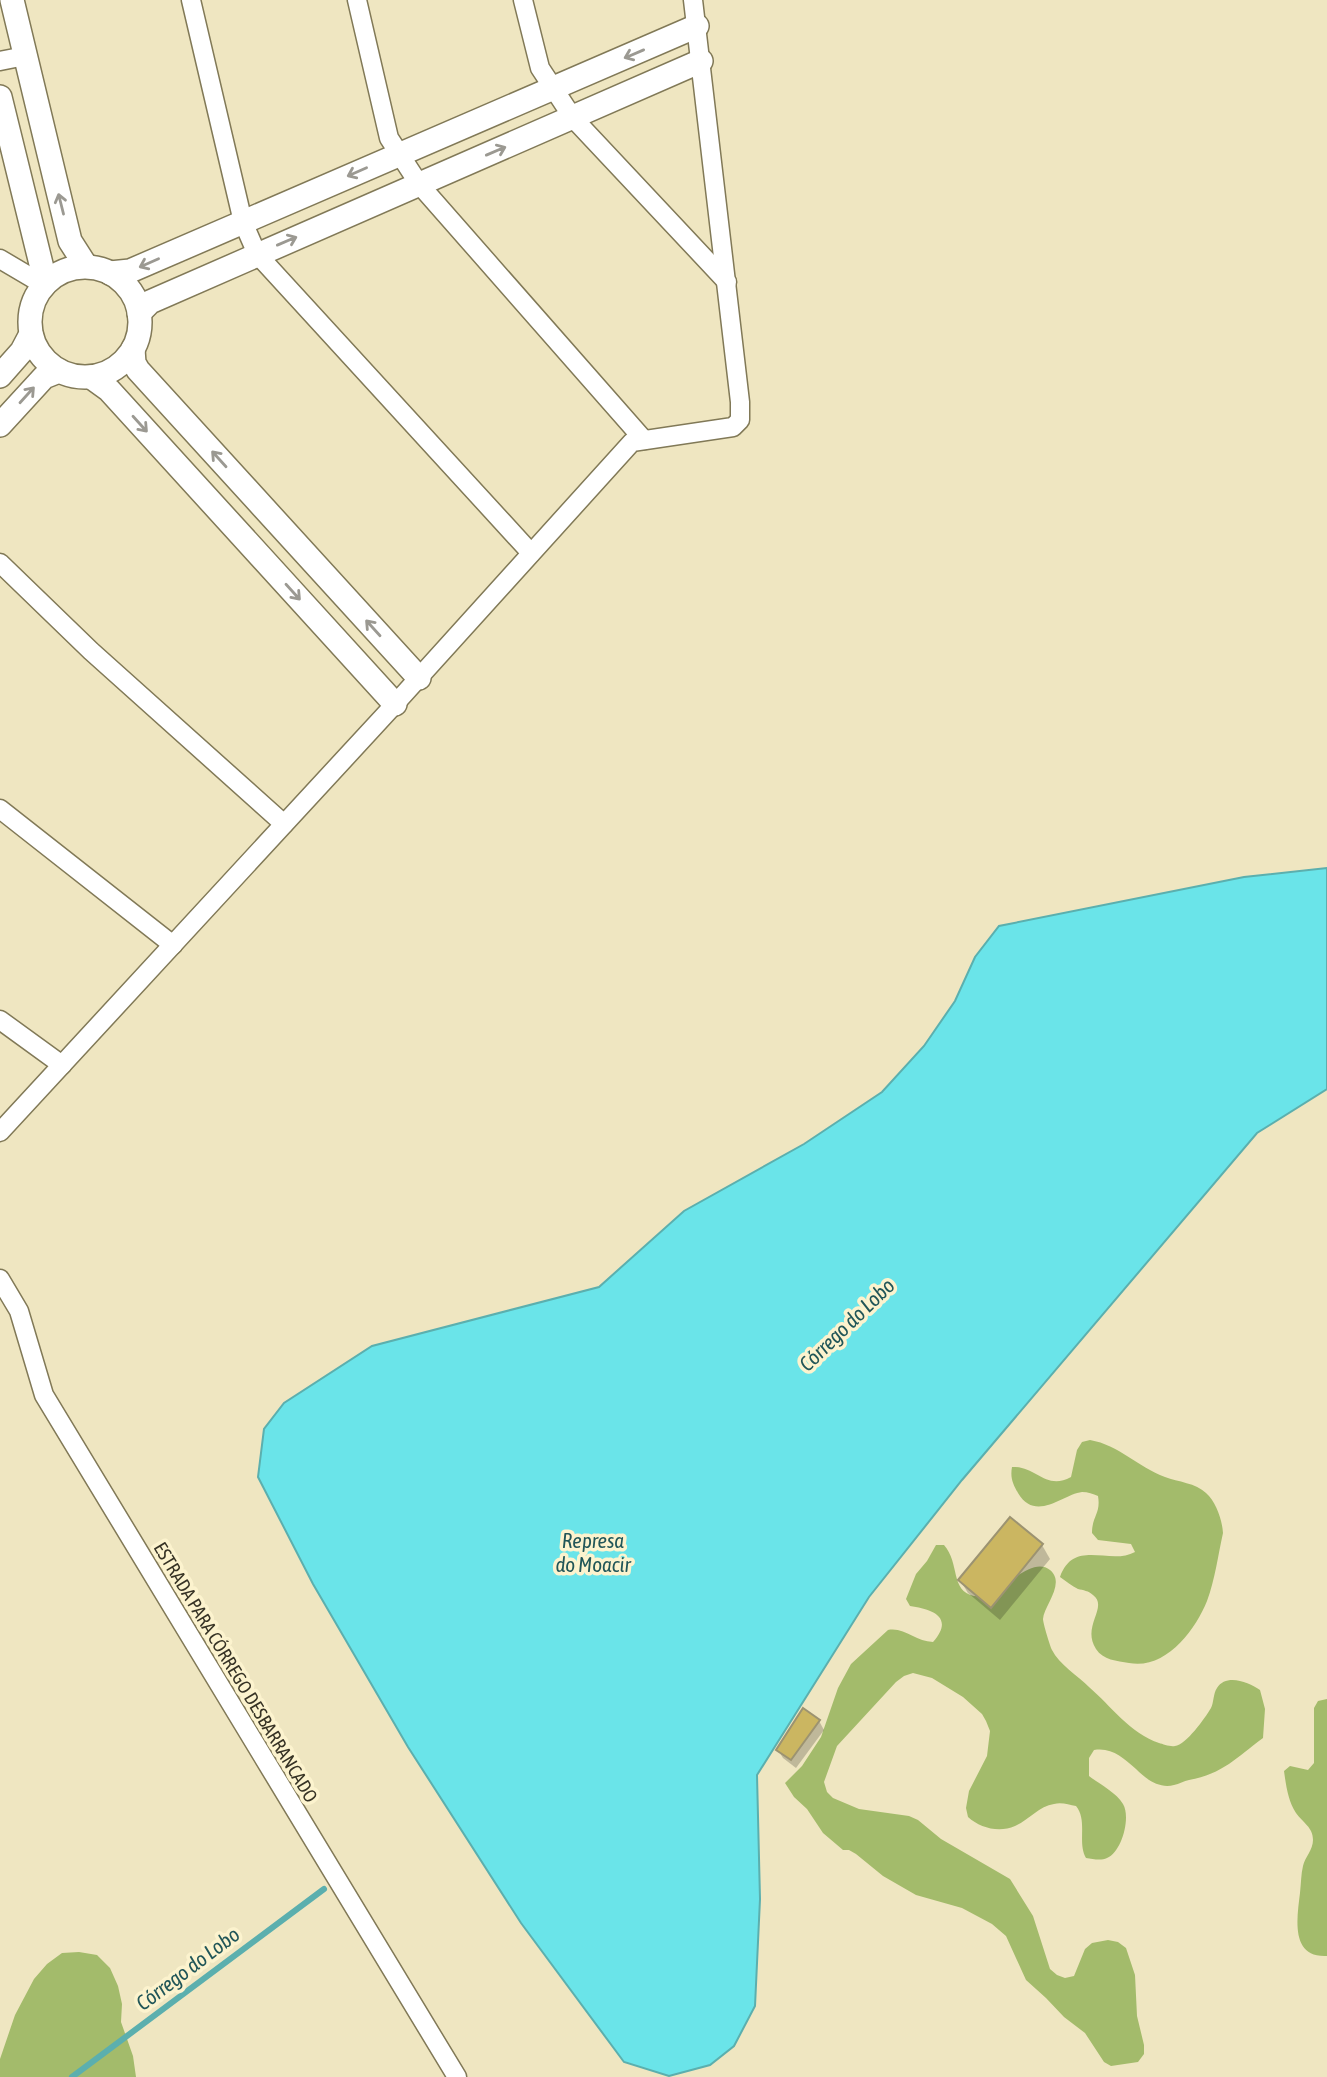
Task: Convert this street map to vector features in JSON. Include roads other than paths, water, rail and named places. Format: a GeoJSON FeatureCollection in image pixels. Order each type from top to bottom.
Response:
{"type":"FeatureCollection","features":[{"type":"Feature","properties":{"kind":"street"},"geometry":{"type":"LineString","coordinates":[[12,0],[70,241],[86,267]]}},
{"type":"Feature","properties":{"kind":"street"},"geometry":{"type":"LineString","coordinates":[[191,0],[243,222],[257,254],[531,553]]}},
{"type":"Feature","properties":{"kind":"street"},"geometry":{"type":"LineString","coordinates":[[357,0],[389,138],[419,184],[644,440]]}},
{"type":"Feature","properties":{"kind":"street"},"geometry":{"type":"LineString","coordinates":[[523,0],[540,68],[573,118],[727,282]]}},
{"type":"Feature","properties":{"kind":"street"},"geometry":{"type":"LineString","coordinates":[[0,1132],[419,678],[632,442],[733,426],[740,420],[727,282],[693,0]]}},
{"type":"Feature","properties":{"kind":"street"},"geometry":{"type":"LineString","coordinates":[[110,273],[130,271],[697,26]]}},
{"type":"Feature","properties":{"kind":"street"},"geometry":{"type":"LineString","coordinates":[[0,61],[25,56]]}},
{"type":"Feature","properties":{"kind":"street"},"geometry":{"type":"LineString","coordinates":[[139,313],[150,302],[257,254],[701,61]]}},
{"type":"Feature","properties":{"kind":"street"},"geometry":{"type":"LineString","coordinates":[[0,97],[44,285]]}},
{"type":"Feature","properties":{"kind":"street"},"geometry":{"type":"LineString","coordinates":[[0,259],[44,285]]}},
{"type":"Feature","properties":{"kind":"street"},"geometry":{"type":"LineString","coordinates":[[86,267],[110,273],[131,292],[139,313],[139,333],[133,349],[124,361],[106,373],[77,377],[59,371],[38,352],[29,324],[32,305],[44,285],[65,270],[86,267]]}},
{"type":"Feature","properties":{"kind":"street"},"geometry":{"type":"LineString","coordinates":[[0,376],[22,351],[31,334]]}},
{"type":"Feature","properties":{"kind":"street"},"geometry":{"type":"LineString","coordinates":[[133,349],[134,363],[138,370],[419,678]]}},
{"type":"Feature","properties":{"kind":"street"},"geometry":{"type":"LineString","coordinates":[[0,425],[44,377],[59,371]]}},
{"type":"Feature","properties":{"kind":"street"},"geometry":{"type":"LineString","coordinates":[[91,377],[109,390],[395,704]]}},
{"type":"Feature","properties":{"kind":"street"},"geometry":{"type":"LineString","coordinates":[[0,563],[90,651],[284,824]]}},
{"type":"Feature","properties":{"kind":"street"},"geometry":{"type":"LineString","coordinates":[[0,808],[173,945]]}},
{"type":"Feature","properties":{"kind":"street"},"geometry":{"type":"LineString","coordinates":[[0,1020],[62,1065]]}},
{"type":"Feature","properties":{"kind":"street","name":"ESTRADA PARA CÓRREGO DESBARRANCADO"},"geometry":{"type":"LineString","coordinates":[[0,1279],[19,1311],[44,1395],[457,2077]]}},
{"type":"Feature","properties":{"kind":"water","name":"Represa do Moacir"},"geometry":{"type":"Polygon","coordinates":[[[1327,868],[1327,1089],[1257,1133],[962,1480],[869,1597],[757,1775],[760,1899],[755,2006],[734,2046],[710,2065],[669,2076],[624,2062],[521,1923],[408,1747],[313,1584],[258,1477],[264,1429],[284,1403],[372,1346],[599,1287],[684,1211],[804,1144],[882,1092],[924,1046],[955,1001],[975,957],[999,926],[1244,877],[1327,868]]]}},
{"type":"Feature","properties":{"kind":"waterway","name":"Córrego do Lobo"},"geometry":{"type":"LineString","coordinates":[[72,2077],[324,1889]]}}]}
